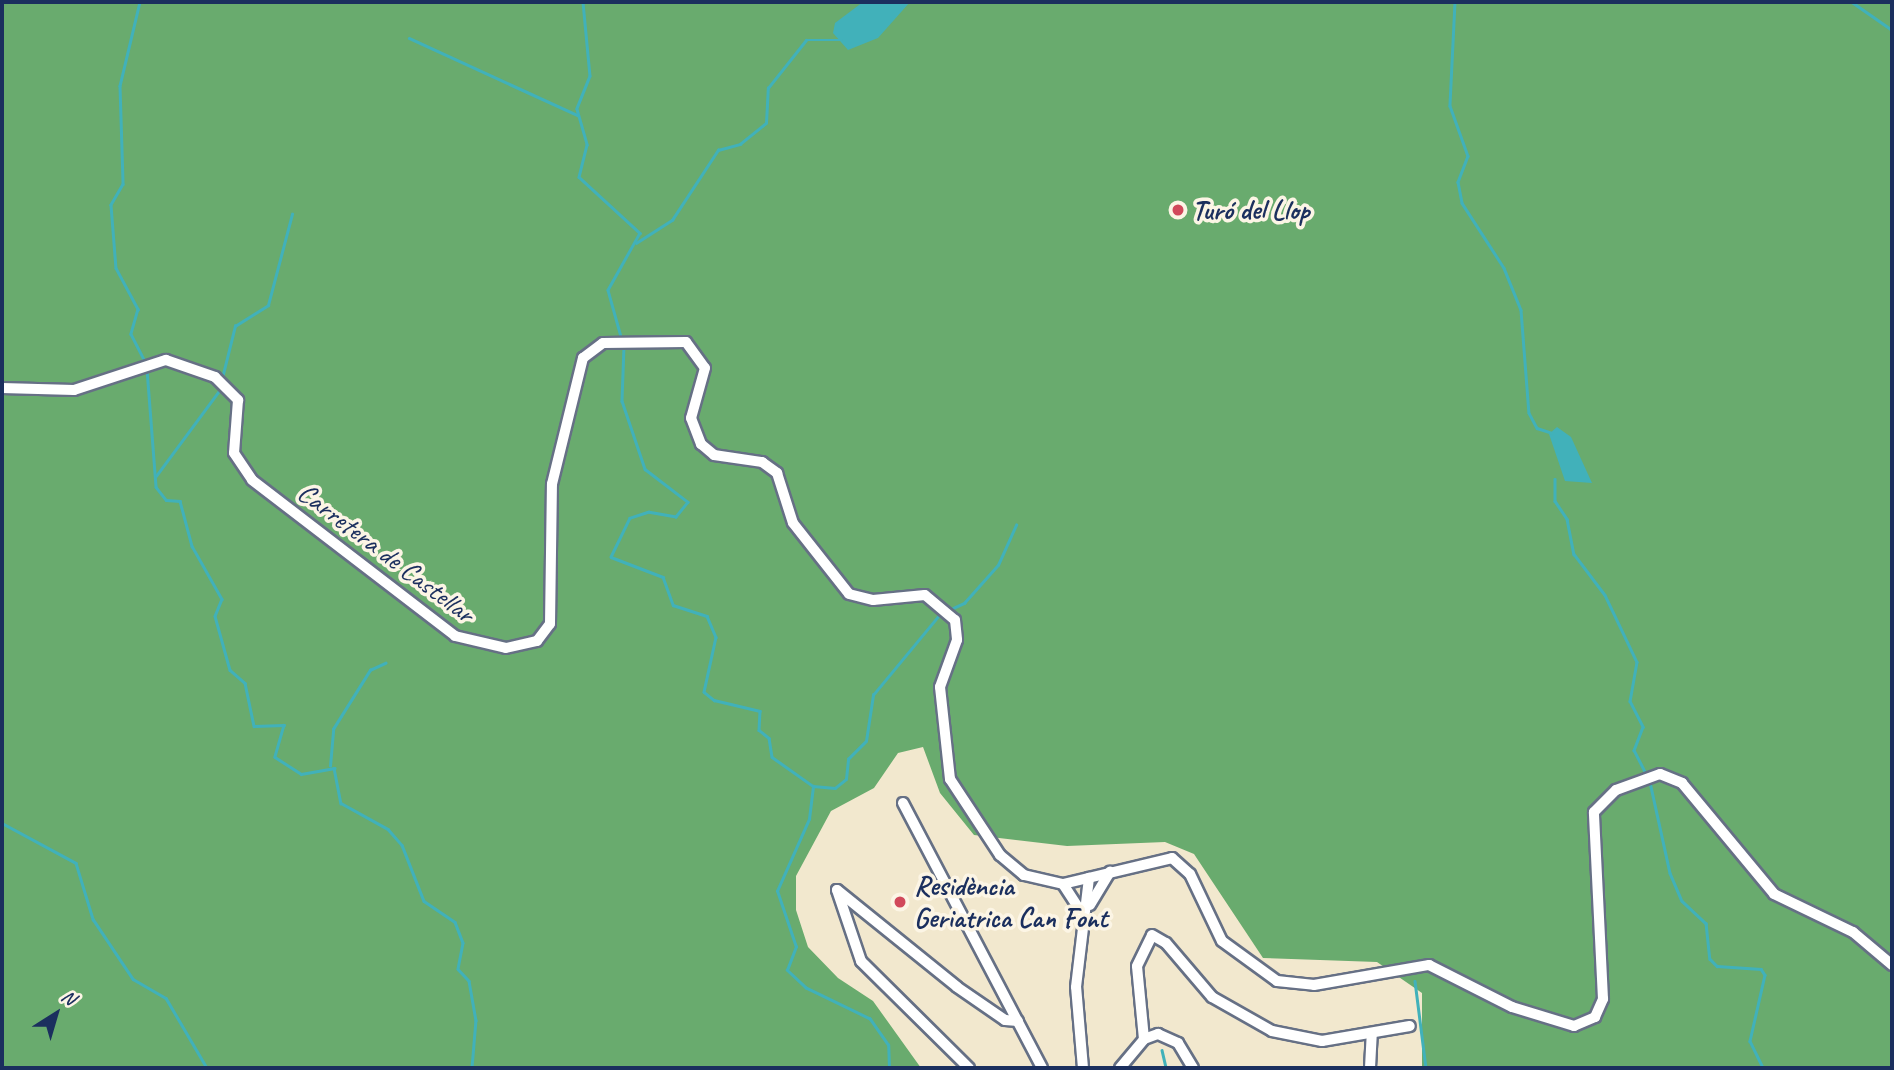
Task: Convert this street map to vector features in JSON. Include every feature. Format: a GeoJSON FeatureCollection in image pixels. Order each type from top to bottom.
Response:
{"type":"FeatureCollection","features":[{"type":"Feature","properties":{"kind":"street","name":"Carretera de Castellar"},"geometry":{"type":"LineString","coordinates":[[2,388],[74,390],[145,365],[174,360],[215,377],[226,384],[239,407],[234,453],[252,480],[461,640],[519,647],[537,641],[550,624],[552,484],[576,373],[597,344],[679,340],[698,351],[705,368],[691,418],[701,444],[714,455],[762,462],[777,473],[793,523],[819,549],[840,587],[864,599],[917,594],[941,603],[957,626],[940,687],[950,779],[1005,861],[1037,880],[1063,884],[1154,858],[1177,860],[1222,941],[1277,981],[1314,985],[1429,965],[1513,1007],[1574,1026],[1591,1020],[1603,1004],[1594,812],[1616,790],[1660,774],[1682,783],[1774,894],[1853,932],[1892,965]]}},
{"type":"Feature","properties":{"kind":"street"},"geometry":{"type":"LineString","coordinates":[[902,803],[1042,1068]]}},
{"type":"Feature","properties":{"kind":"street"},"geometry":{"type":"LineString","coordinates":[[1083,921],[1110,872]]}},
{"type":"Feature","properties":{"kind":"street"},"geometry":{"type":"LineString","coordinates":[[1083,1068],[1076,987],[1089,878]]}},
{"type":"Feature","properties":{"kind":"street"},"geometry":{"type":"LineString","coordinates":[[1063,884],[1078,899],[1083,921]]}},
{"type":"Feature","properties":{"kind":"street"},"geometry":{"type":"LineString","coordinates":[[969,1068],[861,961],[837,890],[957,988],[1018,1021]]}},
{"type":"Feature","properties":{"kind":"street"},"geometry":{"type":"LineString","coordinates":[[1144,1039],[1137,966],[1152,935],[1166,943],[1202,989],[1259,1027],[1322,1041],[1372,1035],[1410,1026]]}},
{"type":"Feature","properties":{"kind":"street"},"geometry":{"type":"LineString","coordinates":[[1121,1068],[1144,1039],[1158,1034],[1174,1039],[1193,1068]]}},
{"type":"Feature","properties":{"kind":"street"},"geometry":{"type":"LineString","coordinates":[[1370,1068],[1372,1035]]}},
{"type":"Feature","properties":{"kind":"green space"},"geometry":{"type":"Polygon","coordinates":[[[2,2],[1892,2],[1892,1068],[1422,1068],[1422,993],[1377,962],[1263,958],[1194,854],[1165,842],[1067,846],[974,835],[940,793],[923,747],[898,753],[874,788],[831,811],[796,876],[796,910],[808,947],[838,978],[873,1001],[921,1068],[2,1068],[2,2]]]}},
{"type":"Feature","properties":{"kind":"water"},"geometry":{"type":"Polygon","coordinates":[[[863,2],[910,2],[878,38],[848,50],[833,33],[835,23],[863,2]]]}},
{"type":"Feature","properties":{"kind":"water"},"geometry":{"type":"Polygon","coordinates":[[[1557,427],[1571,437],[1592,483],[1565,481],[1549,434],[1557,427]]]}},
{"type":"Feature","properties":{"kind":"waterway"},"geometry":{"type":"LineString","coordinates":[[140,2],[120,86],[123,184],[111,205],[116,268],[138,309],[131,334],[145,362]]}},
{"type":"Feature","properties":{"kind":"waterway"},"geometry":{"type":"LineString","coordinates":[[583,2],[590,76],[577,109],[587,145],[579,177],[640,233],[608,290],[622,340]]}},
{"type":"Feature","properties":{"kind":"waterway"},"geometry":{"type":"LineString","coordinates":[[1455,2],[1450,106],[1468,156],[1458,182],[1462,203],[1504,268],[1521,310],[1529,413],[1537,428],[1552,433]]}},
{"type":"Feature","properties":{"kind":"waterway"},"geometry":{"type":"LineString","coordinates":[[1852,2],[1892,30]]}},
{"type":"Feature","properties":{"kind":"waterway"},"geometry":{"type":"LineString","coordinates":[[409,38],[577,115]]}},
{"type":"Feature","properties":{"kind":"waterway"},"geometry":{"type":"LineString","coordinates":[[636,243],[672,220],[718,150],[740,144],[766,123],[768,88],[806,40],[842,40]]}},
{"type":"Feature","properties":{"kind":"waterway"},"geometry":{"type":"LineString","coordinates":[[222,378],[235,326],[268,305],[292,214]]}},
{"type":"Feature","properties":{"kind":"waterway"},"geometry":{"type":"LineString","coordinates":[[624,346],[622,401],[645,469],[688,502],[676,517],[649,512],[630,518],[611,557],[663,577],[673,605],[707,616],[716,637],[704,692],[714,700],[760,711],[759,730],[769,738],[772,757],[813,786]]}},
{"type":"Feature","properties":{"kind":"waterway"},"geometry":{"type":"LineString","coordinates":[[147,369],[156,487],[166,500],[180,501],[192,546],[222,599],[215,616],[230,670],[245,683],[254,726],[284,725],[275,757],[301,774],[334,768],[341,803],[388,829],[402,845],[424,901],[455,922],[463,943],[458,969],[469,981],[476,1020],[472,1068]]}},
{"type":"Feature","properties":{"kind":"waterway"},"geometry":{"type":"LineString","coordinates":[[156,476],[221,388]]}},
{"type":"Feature","properties":{"kind":"waterway"},"geometry":{"type":"LineString","coordinates":[[1555,479],[1555,501],[1567,519],[1574,554],[1605,595],[1637,662],[1630,701],[1643,727],[1634,750],[1647,776]]}},
{"type":"Feature","properties":{"kind":"waterway"},"geometry":{"type":"LineString","coordinates":[[949,610],[964,603],[998,565],[1016,525]]}},
{"type":"Feature","properties":{"kind":"waterway"},"geometry":{"type":"LineString","coordinates":[[889,1068],[888,1045],[870,1019],[806,988],[787,970],[796,947],[777,891],[809,819],[813,786],[835,788],[846,779],[848,759],[866,741],[873,695],[940,614]]}},
{"type":"Feature","properties":{"kind":"waterway"},"geometry":{"type":"LineString","coordinates":[[330,766],[333,729],[370,670],[385,663]]}},
{"type":"Feature","properties":{"kind":"waterway"},"geometry":{"type":"LineString","coordinates":[[1650,782],[1670,873],[1682,901],[1706,923],[1710,959],[1717,966],[1761,969],[1765,975],[1750,1041],[1763,1068]]}},
{"type":"Feature","properties":{"kind":"waterway"},"geometry":{"type":"LineString","coordinates":[[2,823],[76,863],[93,919],[133,979],[166,998],[207,1068]]}},
{"type":"Feature","properties":{"kind":"waterway"},"geometry":{"type":"LineString","coordinates":[[1415,981],[1426,1068]]}},
{"type":"Feature","properties":{"kind":"waterway"},"geometry":{"type":"LineString","coordinates":[[1162,1050],[1166,1068]]}},
{"type":"Feature","properties":{"kind":"place","name":"Turó del Llop"},"geometry":{"type":"Point","coordinates":[1178,210]}},
{"type":"Feature","properties":{"kind":"place","name":"Residència Geriatrica Can Font"},"geometry":{"type":"Point","coordinates":[900,902]}}]}
